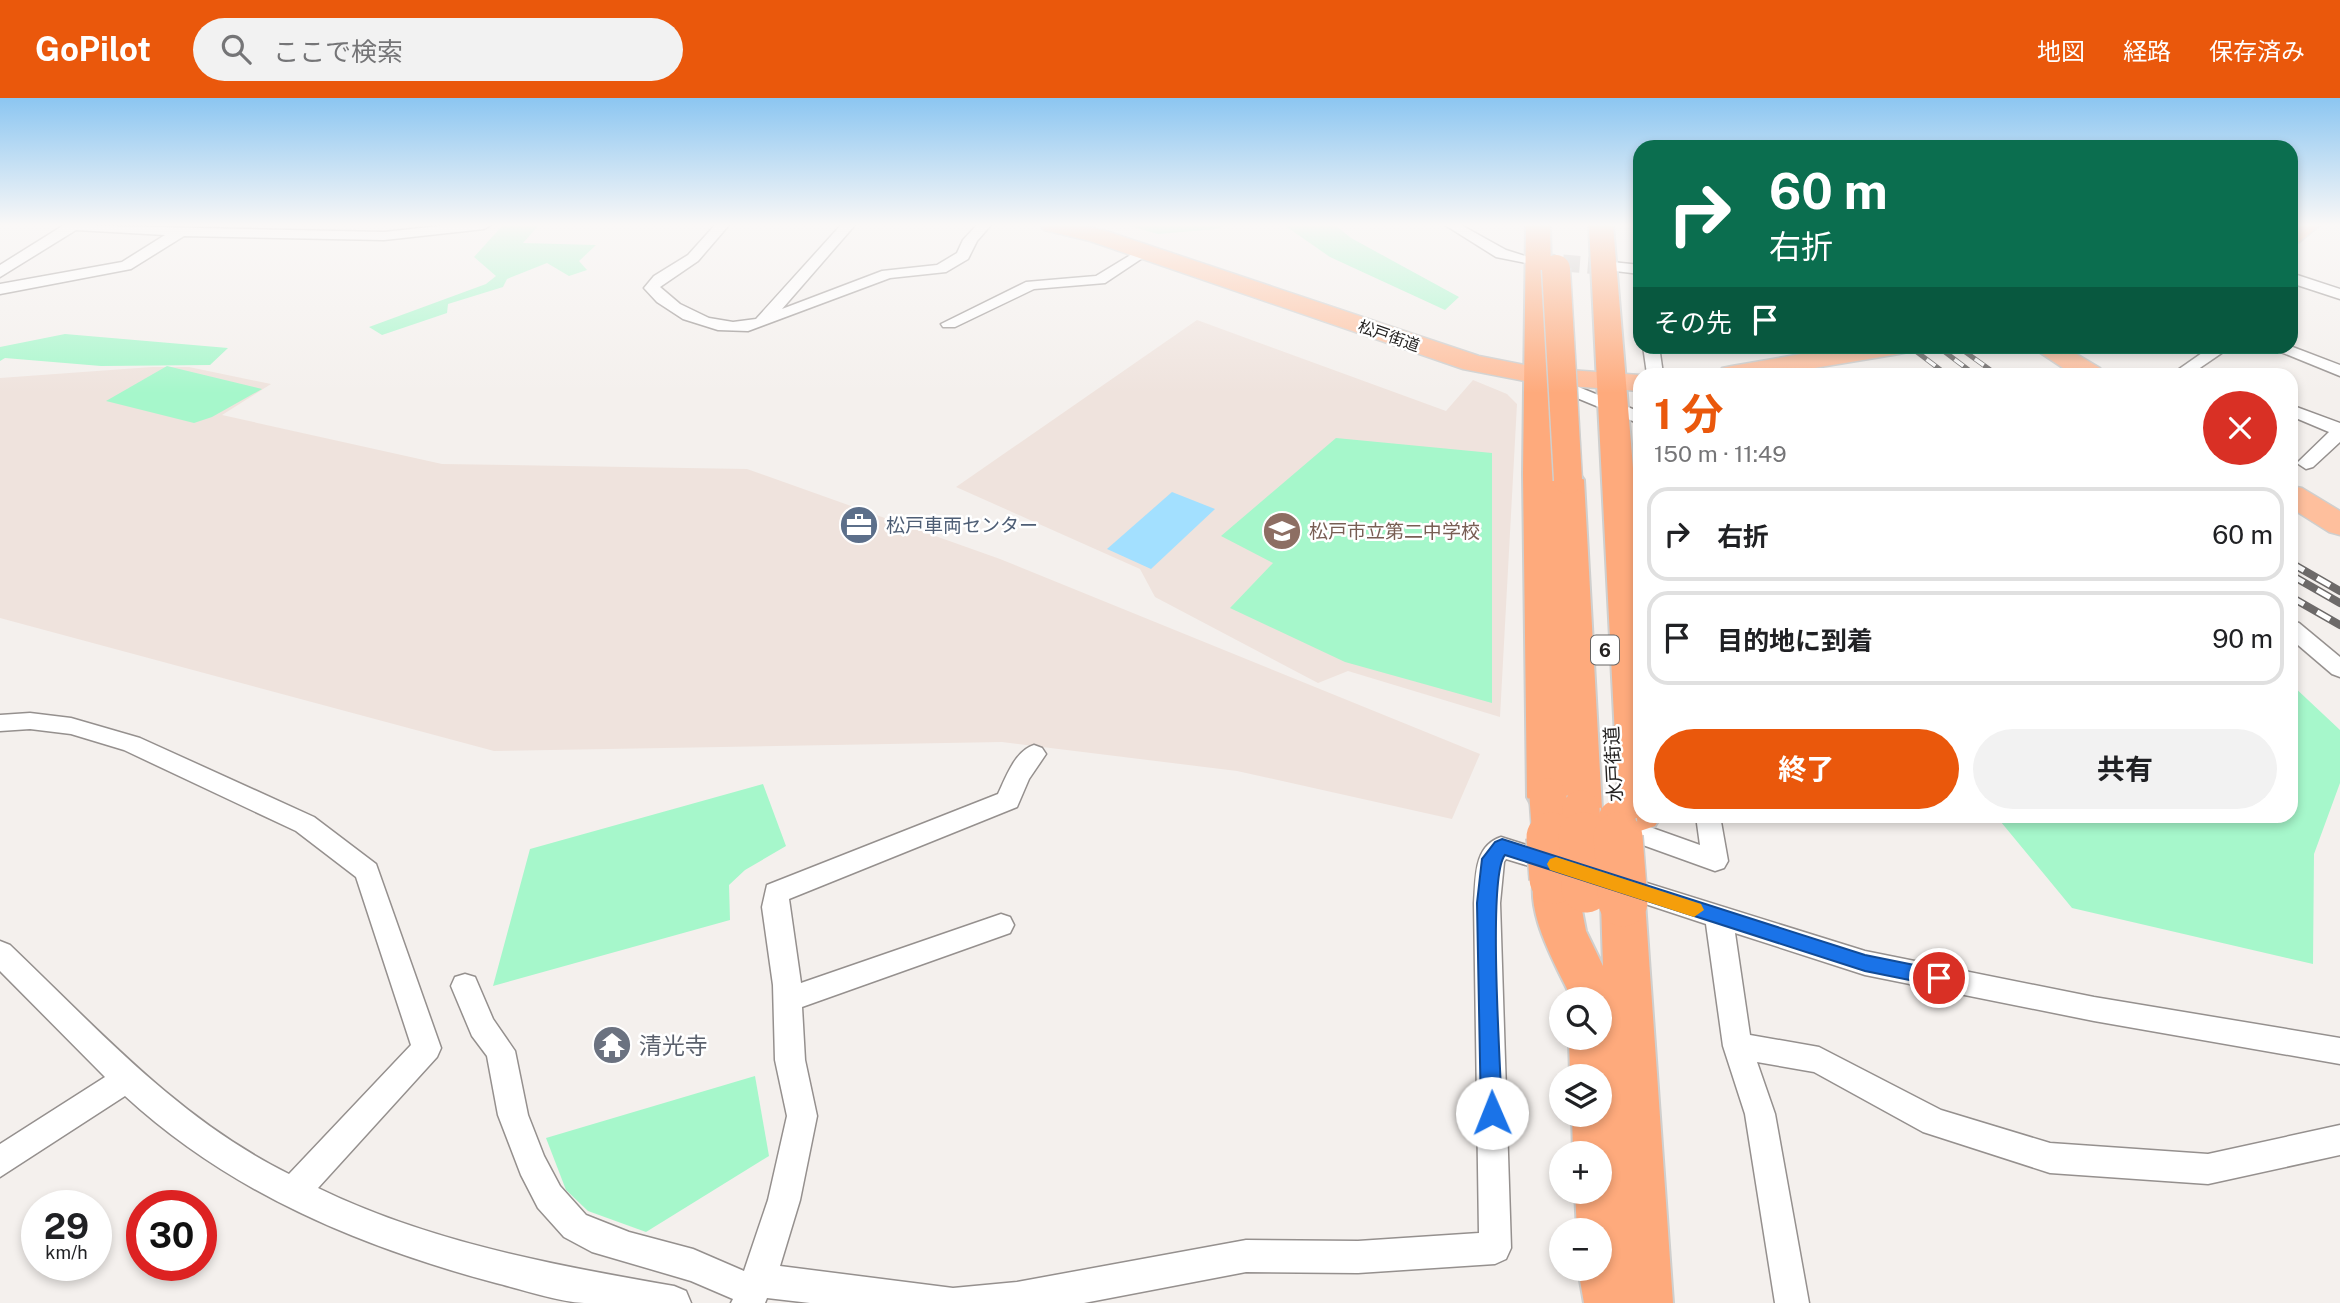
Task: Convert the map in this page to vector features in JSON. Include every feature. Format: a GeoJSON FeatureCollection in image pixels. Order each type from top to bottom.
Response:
{"type":"FeatureCollection","features":[{"type":"Feature","properties":{"kind":"highway"},"geometry":{"type":"LineString","coordinates":[[1539,281],[1540,376],[1610,814]]}},
{"type":"Feature","properties":{"kind":"highway","name":"水戸街道"},"geometry":{"type":"LineString","coordinates":[[1562,281],[1610,814],[1601,894],[1603,987]]}},
{"type":"Feature","properties":{"kind":"highway"},"geometry":{"type":"LineString","coordinates":[[1603,987],[1601,894],[1610,814],[1626,398],[1609,281]]}},
{"type":"Feature","properties":{"kind":"highway","name":"水戸街道"},"geometry":{"type":"LineString","coordinates":[[1611,1050],[1645,1303]]}},
{"type":"Feature","properties":{"kind":"highway"},"geometry":{"type":"LineString","coordinates":[[1603,1204],[1606,1273],[1612,1303]]}},
{"type":"Feature","properties":{"kind":"main road","name":"松戸街道"},"geometry":{"type":"LineString","coordinates":[[1229,281],[1446,355],[1626,398]]}},
{"type":"Feature","properties":{"kind":"main road"},"geometry":{"type":"LineString","coordinates":[[1769,368],[1856,354]]}},
{"type":"Feature","properties":{"kind":"main road"},"geometry":{"type":"LineString","coordinates":[[2056,354],[2080,368]]}},
{"type":"Feature","properties":{"kind":"main road"},"geometry":{"type":"LineString","coordinates":[[2298,499],[2340,525]]}},
{"type":"Feature","properties":{"kind":"street"},"geometry":{"type":"LineString","coordinates":[[0,289],[43,281]]}},
{"type":"Feature","properties":{"kind":"street"},"geometry":{"type":"LineString","coordinates":[[656,281],[652,288],[664,303],[734,330],[868,281]]}},
{"type":"Feature","properties":{"kind":"street"},"geometry":{"type":"LineString","coordinates":[[762,322],[798,281]]}},
{"type":"Feature","properties":{"kind":"street"},"geometry":{"type":"LineString","coordinates":[[950,324],[1031,285],[1083,281]]}},
{"type":"Feature","properties":{"kind":"street"},"geometry":{"type":"LineString","coordinates":[[2301,281],[2340,295]]}},
{"type":"Feature","properties":{"kind":"street"},"geometry":{"type":"LineString","coordinates":[[2298,293],[2309,284]]}},
{"type":"Feature","properties":{"kind":"street"},"geometry":{"type":"LineString","coordinates":[[2196,368],[2214,354]]}},
{"type":"Feature","properties":{"kind":"street"},"geometry":{"type":"LineString","coordinates":[[2295,354],[2340,371]]}},
{"type":"Feature","properties":{"kind":"street"},"geometry":{"type":"LineString","coordinates":[[2298,413],[2340,429],[2330,443],[2306,463]]}},
{"type":"Feature","properties":{"kind":"street"},"geometry":{"type":"LineString","coordinates":[[2298,629],[2324,634]]}},
{"type":"Feature","properties":{"kind":"street"},"geometry":{"type":"LineString","coordinates":[[2298,634],[2340,669]]}},
{"type":"Feature","properties":{"kind":"street"},"geometry":{"type":"LineString","coordinates":[[0,723],[30,721],[71,726],[132,744],[305,824],[367,871],[427,1048],[292,1194]]}},
{"type":"Feature","properties":{"kind":"street"},"geometry":{"type":"LineString","coordinates":[[752,1291],[766,1261],[784,1200],[802,1116],[790,1060],[788,1000],[776,893],[1008,800],[1018,776],[1034,754]]}},
{"type":"Feature","properties":{"kind":"street"},"geometry":{"type":"LineString","coordinates":[[1610,814],[1715,861],[1709,823]]}},
{"type":"Feature","properties":{"kind":"street"},"geometry":{"type":"LineString","coordinates":[[958,1303],[1017,1298],[1246,1256],[1275,1254],[1358,1257],[1495,1248],[1487,903],[1491,859],[1502,846],[1718,918],[1865,963],[2094,1009],[2340,1051]]}},
{"type":"Feature","properties":{"kind":"street"},"geometry":{"type":"LineString","coordinates":[[1718,918],[1737,1046],[1760,1114],[1792,1303]]}},
{"type":"Feature","properties":{"kind":"street"},"geometry":{"type":"LineString","coordinates":[[788,1000],[1001,925]]}},
{"type":"Feature","properties":{"kind":"street"},"geometry":{"type":"LineString","coordinates":[[0,953],[143,1093],[211,1145],[292,1194],[380,1231],[572,1295],[674,1303]]}},
{"type":"Feature","properties":{"kind":"street"},"geometry":{"type":"LineString","coordinates":[[465,986],[482,1027],[501,1051],[513,1115],[532,1164],[549,1197],[575,1226],[592,1236],[693,1265],[752,1291],[948,1303]]}},
{"type":"Feature","properties":{"kind":"street"},"geometry":{"type":"LineString","coordinates":[[1737,1046],[1819,1060],[1934,1122],[2050,1158],[2208,1169],[2340,1140]]}},
{"type":"Feature","properties":{"kind":"street"},"geometry":{"type":"LineString","coordinates":[[0,1162],[129,1077]]}},
{"type":"Feature","properties":{"kind":"shaded area","name":"松戸市立第二中学校"},"geometry":{"type":"Polygon","coordinates":[[[1197,320],[1446,411],[1473,380],[1507,394],[1517,404],[1500,717],[1348,671],[1318,683],[1155,597],[1140,569],[956,487],[1197,320]]]}},
{"type":"Feature","properties":{"kind":"shaded area"},"geometry":{"type":"Polygon","coordinates":[[[152,367],[189,367],[271,384],[222,415],[442,464],[747,469],[1000,559],[1480,754],[1452,819],[1237,771],[1002,742],[494,751],[0,618],[0,378],[152,367]]]}},
{"type":"Feature","properties":{"kind":"green space"},"geometry":{"type":"Polygon","coordinates":[[[489,281],[506,281],[503,287],[448,304],[447,313],[382,335],[369,327],[489,281]]]}},
{"type":"Feature","properties":{"kind":"green space"},"geometry":{"type":"Polygon","coordinates":[[[1383,281],[1430,281],[1459,297],[1445,310],[1383,281]]]}},
{"type":"Feature","properties":{"kind":"green space"},"geometry":{"type":"Polygon","coordinates":[[[65,334],[228,348],[210,365],[101,366],[5,358],[0,361],[0,347],[65,334]]]}},
{"type":"Feature","properties":{"kind":"green space"},"geometry":{"type":"Polygon","coordinates":[[[167,366],[262,389],[212,417],[194,423],[106,401],[167,366]]]}},
{"type":"Feature","properties":{"kind":"green space"},"geometry":{"type":"Polygon","coordinates":[[[1336,438],[1492,453],[1492,703],[1345,662],[1230,608],[1273,563],[1221,536],[1336,438]]]}},
{"type":"Feature","properties":{"kind":"green space"},"geometry":{"type":"Polygon","coordinates":[[[2298,691],[2340,730],[2340,783],[2314,854],[2313,964],[2072,908],[2002,823],[2298,823],[2298,691]]]}},
{"type":"Feature","properties":{"kind":"green space"},"geometry":{"type":"Polygon","coordinates":[[[763,784],[786,846],[745,870],[729,885],[730,920],[493,986],[530,849],[763,784]]]}},
{"type":"Feature","properties":{"kind":"green space"},"geometry":{"type":"Polygon","coordinates":[[[755,1076],[769,1156],[646,1232],[588,1211],[566,1190],[546,1138],[755,1076]]]}},
{"type":"Feature","properties":{"kind":"water"},"geometry":{"type":"Polygon","coordinates":[[[1172,492],[1215,509],[1151,569],[1107,549],[1172,492]]]}},
{"type":"Feature","properties":{"kind":"railway"},"geometry":{"type":"LineString","coordinates":[[1920,354],[1938,368]]}},
{"type":"Feature","properties":{"kind":"railway"},"geometry":{"type":"LineString","coordinates":[[1948,354],[1966,368]]}},
{"type":"Feature","properties":{"kind":"railway"},"geometry":{"type":"LineString","coordinates":[[1968,354],[1988,368]]}},
{"type":"Feature","properties":{"kind":"railway"},"geometry":{"type":"LineString","coordinates":[[2298,567],[2340,591]]}},
{"type":"Feature","properties":{"kind":"railway"},"geometry":{"type":"LineString","coordinates":[[2298,579],[2340,603]]}},
{"type":"Feature","properties":{"kind":"railway"},"geometry":{"type":"LineString","coordinates":[[2298,601],[2340,625]]}},
{"type":"Feature","properties":{"kind":"slow traffic"},"geometry":{"type":"LineString","coordinates":[[1556,864],[1694,910]]}},
{"type":"Feature","properties":{"kind":"place","name":"松戸車両センター"},"geometry":{"type":"Point","coordinates":[859,525]}},
{"type":"Feature","properties":{"kind":"place","name":"松戸市立第二中学校"},"geometry":{"type":"Point","coordinates":[1282,531]}},
{"type":"Feature","properties":{"kind":"place","name":"清光寺"},"geometry":{"type":"Point","coordinates":[612,1045]}},
{"type":"Feature","properties":{"kind":"route"},"geometry":{"type":"LineString","coordinates":[[1492,1113],[1487,903],[1491,859],[1502,846],[1718,918],[1865,963],[1939,978]]}}]}
